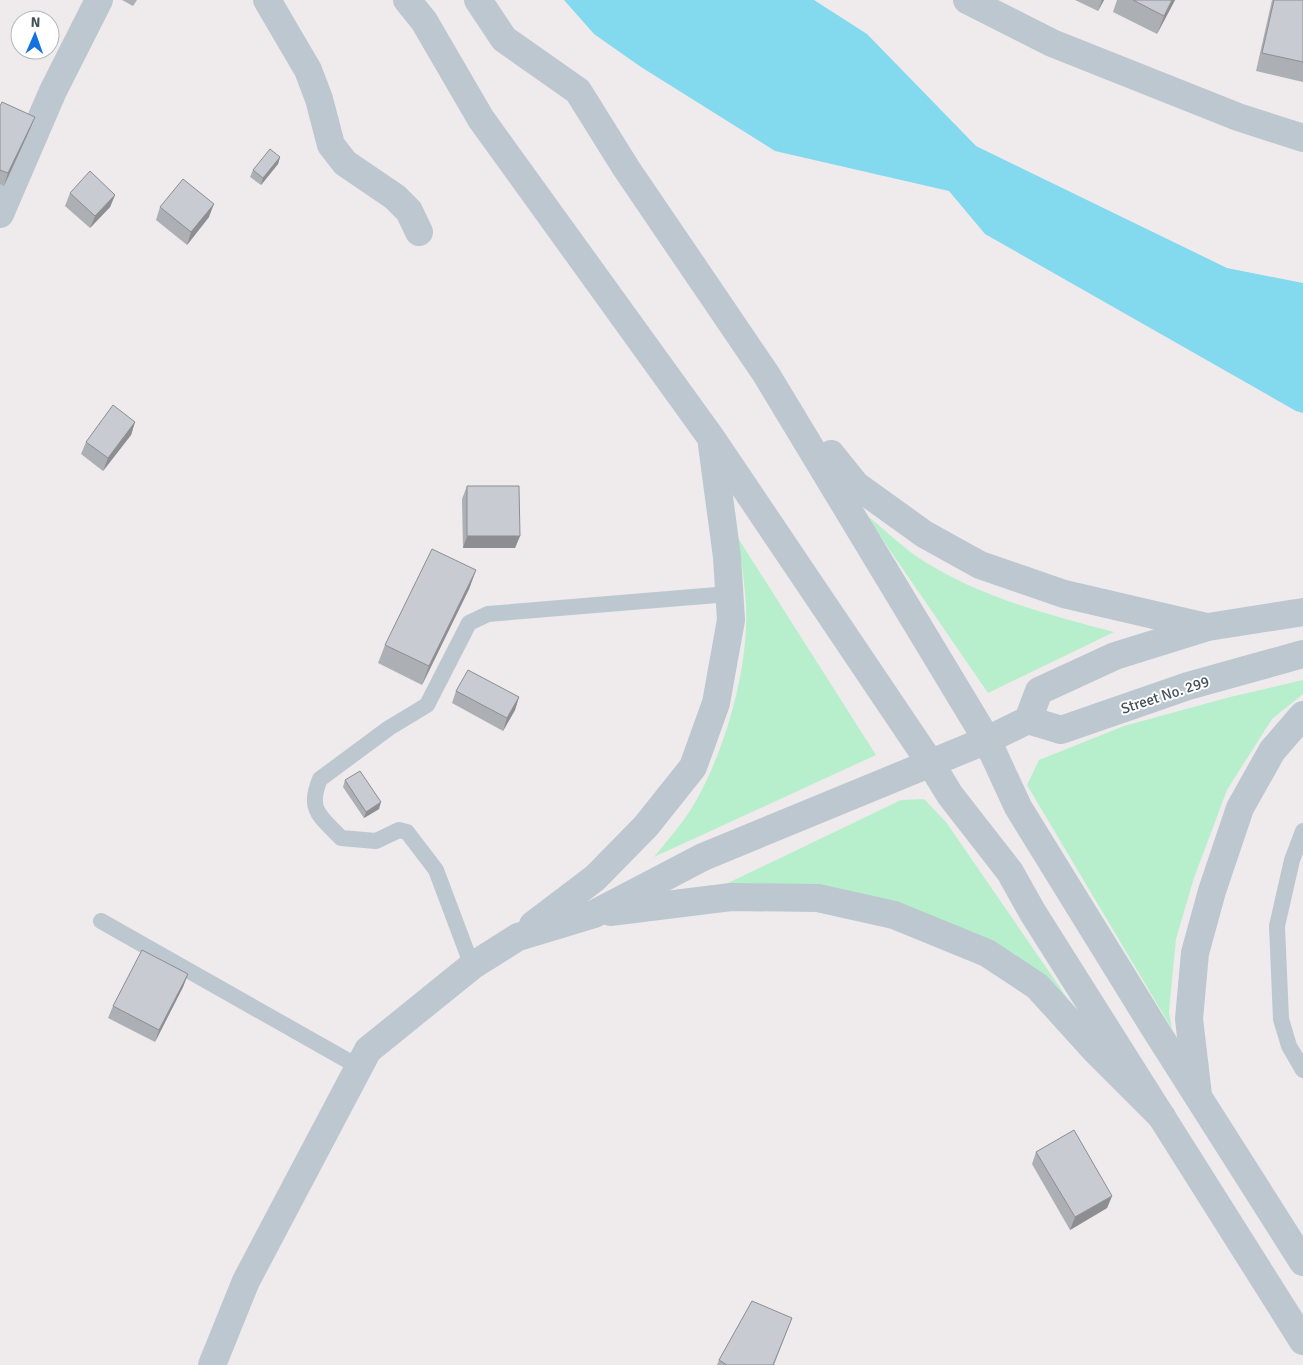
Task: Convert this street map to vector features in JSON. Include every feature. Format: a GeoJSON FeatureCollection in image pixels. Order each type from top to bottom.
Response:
{"type":"FeatureCollection","features":[{"type":"Feature","properties":{"kind":"street"},"geometry":{"type":"LineString","coordinates":[[0,214],[53,90],[99,0]]}},
{"type":"Feature","properties":{"kind":"street"},"geometry":{"type":"LineString","coordinates":[[267,0],[308,70],[319,99],[331,145],[345,163],[395,197],[409,211],[419,232]]}},
{"type":"Feature","properties":{"kind":"street"},"geometry":{"type":"LineString","coordinates":[[407,0],[424,21],[481,118],[712,439],[950,795],[1010,872],[1303,1341]]}},
{"type":"Feature","properties":{"kind":"street"},"geometry":{"type":"LineString","coordinates":[[478,0],[504,39],[578,91],[626,168],[766,374],[987,740],[1018,807],[1303,1262]]}},
{"type":"Feature","properties":{"kind":"street"},"geometry":{"type":"LineString","coordinates":[[967,0],[1052,43],[1238,117],[1303,138]]}},
{"type":"Feature","properties":{"kind":"street"},"geometry":{"type":"LineString","coordinates":[[766,374],[856,484],[924,534],[980,565],[1064,594],[1208,627]]}},
{"type":"Feature","properties":{"kind":"street"},"geometry":{"type":"LineString","coordinates":[[212,1365],[246,1281],[368,1050],[472,966],[518,937],[595,878],[646,826],[693,767],[716,703],[731,620],[727,557],[712,439]]}},
{"type":"Feature","properties":{"kind":"street"},"geometry":{"type":"LineString","coordinates":[[594,914],[703,857],[931,764],[1028,720],[1039,691],[1116,656],[1208,627],[1303,612]]}},
{"type":"Feature","properties":{"kind":"street","name":"Street No. 299"},"geometry":{"type":"LineString","coordinates":[[1028,720],[1061,730],[1188,686],[1303,654]]}},
{"type":"Feature","properties":{"kind":"street"},"geometry":{"type":"LineString","coordinates":[[1198,1096],[1189,1019],[1195,953],[1212,892],[1240,808],[1272,751],[1303,715]]}},
{"type":"Feature","properties":{"kind":"street"},"geometry":{"type":"LineString","coordinates":[[518,937],[594,914],[731,897],[818,898],[894,915],[987,953],[1037,986],[1096,1051],[1162,1118]]}},
{"type":"Feature","properties":{"kind":"lane"},"geometry":{"type":"LineString","coordinates":[[472,966],[436,870],[407,832],[399,830],[376,841],[341,838],[318,814],[315,792],[320,779],[389,728],[427,706],[469,623],[477,618],[488,614],[729,594]]}},
{"type":"Feature","properties":{"kind":"lane"},"geometry":{"type":"LineString","coordinates":[[1303,832],[1292,860],[1277,926],[1281,1019],[1289,1046],[1303,1070]]}},
{"type":"Feature","properties":{"kind":"lane"},"geometry":{"type":"LineString","coordinates":[[101,921],[359,1067]]}},
{"type":"Feature","properties":{"kind":"green space"},"geometry":{"type":"Polygon","coordinates":[[[865,514],[917,557],[970,586],[1041,612],[1114,632],[988,693],[865,514]]]}},
{"type":"Feature","properties":{"kind":"green space"},"geometry":{"type":"Polygon","coordinates":[[[738,538],[876,755],[654,857],[684,819],[705,784],[725,735],[733,709],[739,682],[746,630],[744,581],[738,538]]]}},
{"type":"Feature","properties":{"kind":"green space"},"geometry":{"type":"Polygon","coordinates":[[[1303,680],[1303,694],[1272,719],[1227,790],[1194,878],[1176,939],[1169,1012],[1172,1029],[1027,785],[1039,760],[1124,726],[1230,697],[1303,680]]]}},
{"type":"Feature","properties":{"kind":"green space"},"geometry":{"type":"Polygon","coordinates":[[[924,799],[946,822],[1072,1005],[971,936],[705,894],[901,800],[924,799]]]}},
{"type":"Feature","properties":{"kind":"water"},"geometry":{"type":"Polygon","coordinates":[[[564,0],[814,0],[867,34],[976,146],[1227,268],[1303,283],[1303,413],[1296,411],[985,234],[949,191],[775,151],[641,67],[594,34],[564,0]]]}},
{"type":"Feature","properties":{"kind":"building"},"geometry":{"type":"Polygon","coordinates":[[[1133,0],[1172,0],[1164,16],[1133,0]]]}},
{"type":"Feature","properties":{"kind":"building"},"geometry":{"type":"Polygon","coordinates":[[[1274,0],[1303,0],[1303,62],[1262,53],[1274,0]]]}},
{"type":"Feature","properties":{"kind":"building"},"geometry":{"type":"Polygon","coordinates":[[[2,102],[35,117],[8,173],[0,170],[0,106],[2,102]]]}},
{"type":"Feature","properties":{"kind":"building"},"geometry":{"type":"Polygon","coordinates":[[[270,149],[280,157],[263,178],[253,170],[270,149]]]}},
{"type":"Feature","properties":{"kind":"building"},"geometry":{"type":"Polygon","coordinates":[[[90,171],[115,195],[95,216],[70,193],[90,171]]]}},
{"type":"Feature","properties":{"kind":"building"},"geometry":{"type":"Polygon","coordinates":[[[183,179],[214,204],[191,232],[160,207],[183,179]]]}},
{"type":"Feature","properties":{"kind":"building"},"geometry":{"type":"Polygon","coordinates":[[[113,405],[135,422],[108,458],[86,442],[113,405]]]}},
{"type":"Feature","properties":{"kind":"building"},"geometry":{"type":"Polygon","coordinates":[[[467,486],[519,486],[520,536],[467,536],[467,486]]]}},
{"type":"Feature","properties":{"kind":"building"},"geometry":{"type":"Polygon","coordinates":[[[432,549],[476,570],[429,666],[385,645],[432,549]]]}},
{"type":"Feature","properties":{"kind":"building"},"geometry":{"type":"Polygon","coordinates":[[[468,670],[519,697],[507,718],[456,691],[468,670]]]}},
{"type":"Feature","properties":{"kind":"building"},"geometry":{"type":"Polygon","coordinates":[[[360,771],[381,802],[366,812],[345,780],[360,771]]]}},
{"type":"Feature","properties":{"kind":"building"},"geometry":{"type":"Polygon","coordinates":[[[142,950],[188,974],[159,1030],[113,1006],[142,950]]]}},
{"type":"Feature","properties":{"kind":"building"},"geometry":{"type":"Polygon","coordinates":[[[1074,1130],[1112,1196],[1075,1217],[1036,1152],[1074,1130]]]}},
{"type":"Feature","properties":{"kind":"building"},"geometry":{"type":"Polygon","coordinates":[[[752,1301],[792,1318],[773,1365],[727,1365],[719,1360],[752,1301]]]}}]}
